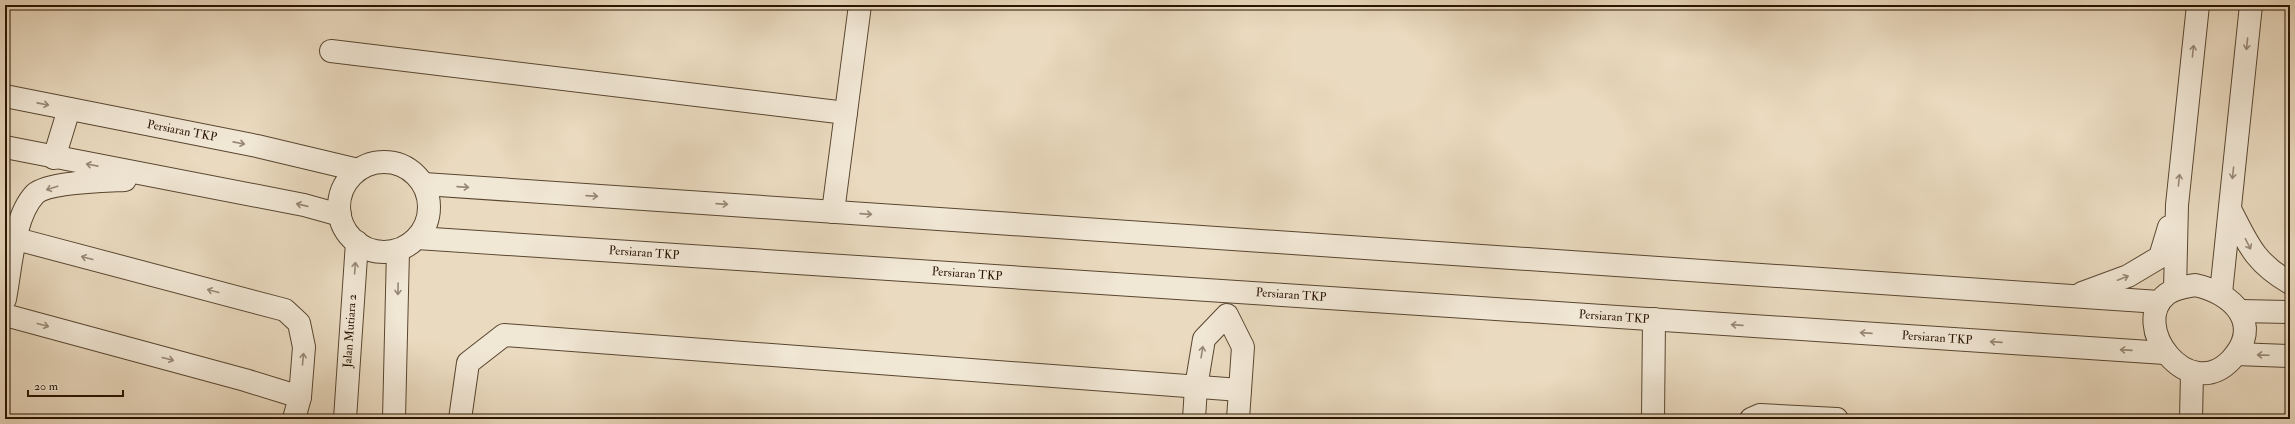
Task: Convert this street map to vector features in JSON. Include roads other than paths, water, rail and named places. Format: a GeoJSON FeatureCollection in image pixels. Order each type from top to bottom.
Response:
{"type":"FeatureCollection","features":[{"type":"Feature","properties":{"kind":"street"},"geometry":{"type":"LineString","coordinates":[[833,212],[860,5]]}},
{"type":"Feature","properties":{"kind":"street"},"geometry":{"type":"LineString","coordinates":[[424,184],[2073,296],[2167,296],[2195,285],[2221,293],[2233,301],[2240,311],[2244,333],[2236,354],[2218,369],[2207,372],[2192,372],[2173,362],[2165,353],[2156,327],[2156,312],[2167,296],[2198,5]]}},
{"type":"Feature","properties":{"kind":"street"},"geometry":{"type":"LineString","coordinates":[[2221,293],[2251,5]]}},
{"type":"Feature","properties":{"kind":"street"},"geometry":{"type":"LineString","coordinates":[[331,51],[846,113]]}},
{"type":"Feature","properties":{"kind":"street","name":"Persiaran TKP"},"geometry":{"type":"LineString","coordinates":[[5,96],[257,146],[358,170]]}},
{"type":"Feature","properties":{"kind":"street"},"geometry":{"type":"LineString","coordinates":[[54,158],[70,109]]}},
{"type":"Feature","properties":{"kind":"street"},"geometry":{"type":"LineString","coordinates":[[5,147],[54,158],[304,205],[340,216]]}},
{"type":"Feature","properties":{"kind":"street"},"geometry":{"type":"LineString","coordinates":[[387,162],[401,164],[414,172],[424,184],[429,198],[429,212],[425,226],[408,244],[384,252],[370,250],[357,242],[343,226],[340,216],[339,203],[342,190],[349,179],[358,170],[372,164],[387,162]]}},
{"type":"Feature","properties":{"kind":"street"},"geometry":{"type":"LineString","coordinates":[[5,299],[11,238],[20,217],[36,193],[68,183],[160,178]]}},
{"type":"Feature","properties":{"kind":"street"},"geometry":{"type":"LineString","coordinates":[[2073,296],[2128,276],[2160,257],[2177,205]]}},
{"type":"Feature","properties":{"kind":"street"},"geometry":{"type":"LineString","coordinates":[[2230,209],[2252,253],[2277,276],[2290,283]]}},
{"type":"Feature","properties":{"kind":"street"},"geometry":{"type":"LineString","coordinates":[[11,238],[285,310],[299,323],[304,347],[300,397],[294,419]]}},
{"type":"Feature","properties":{"kind":"street","name":"Jalan Mutiara 2"},"geometry":{"type":"LineString","coordinates":[[345,419],[357,242]]}},
{"type":"Feature","properties":{"kind":"street"},"geometry":{"type":"LineString","coordinates":[[394,419],[408,244]]}},
{"type":"Feature","properties":{"kind":"street","name":"Persiaran TKP"},"geometry":{"type":"LineString","coordinates":[[408,244],[1230,291],[2165,353]]}},
{"type":"Feature","properties":{"kind":"street"},"geometry":{"type":"LineString","coordinates":[[1230,291],[1227,315],[1243,347],[1238,419]]}},
{"type":"Feature","properties":{"kind":"street"},"geometry":{"type":"LineString","coordinates":[[2240,311],[2290,312]]}},
{"type":"Feature","properties":{"kind":"street"},"geometry":{"type":"LineString","coordinates":[[5,315],[245,380],[300,397]]}},
{"type":"Feature","properties":{"kind":"street"},"geometry":{"type":"LineString","coordinates":[[1194,419],[1196,387],[1204,339],[1227,315]]}},
{"type":"Feature","properties":{"kind":"street"},"geometry":{"type":"LineString","coordinates":[[1653,419],[1654,320]]}},
{"type":"Feature","properties":{"kind":"street"},"geometry":{"type":"LineString","coordinates":[[460,419],[468,363],[504,335],[1240,390]]}},
{"type":"Feature","properties":{"kind":"street"},"geometry":{"type":"LineString","coordinates":[[2236,354],[2290,356]]}},
{"type":"Feature","properties":{"kind":"street"},"geometry":{"type":"LineString","coordinates":[[2191,419],[2192,372]]}},
{"type":"Feature","properties":{"kind":"street"},"geometry":{"type":"LineString","coordinates":[[1751,419],[1760,415],[1837,419]]}}]}
